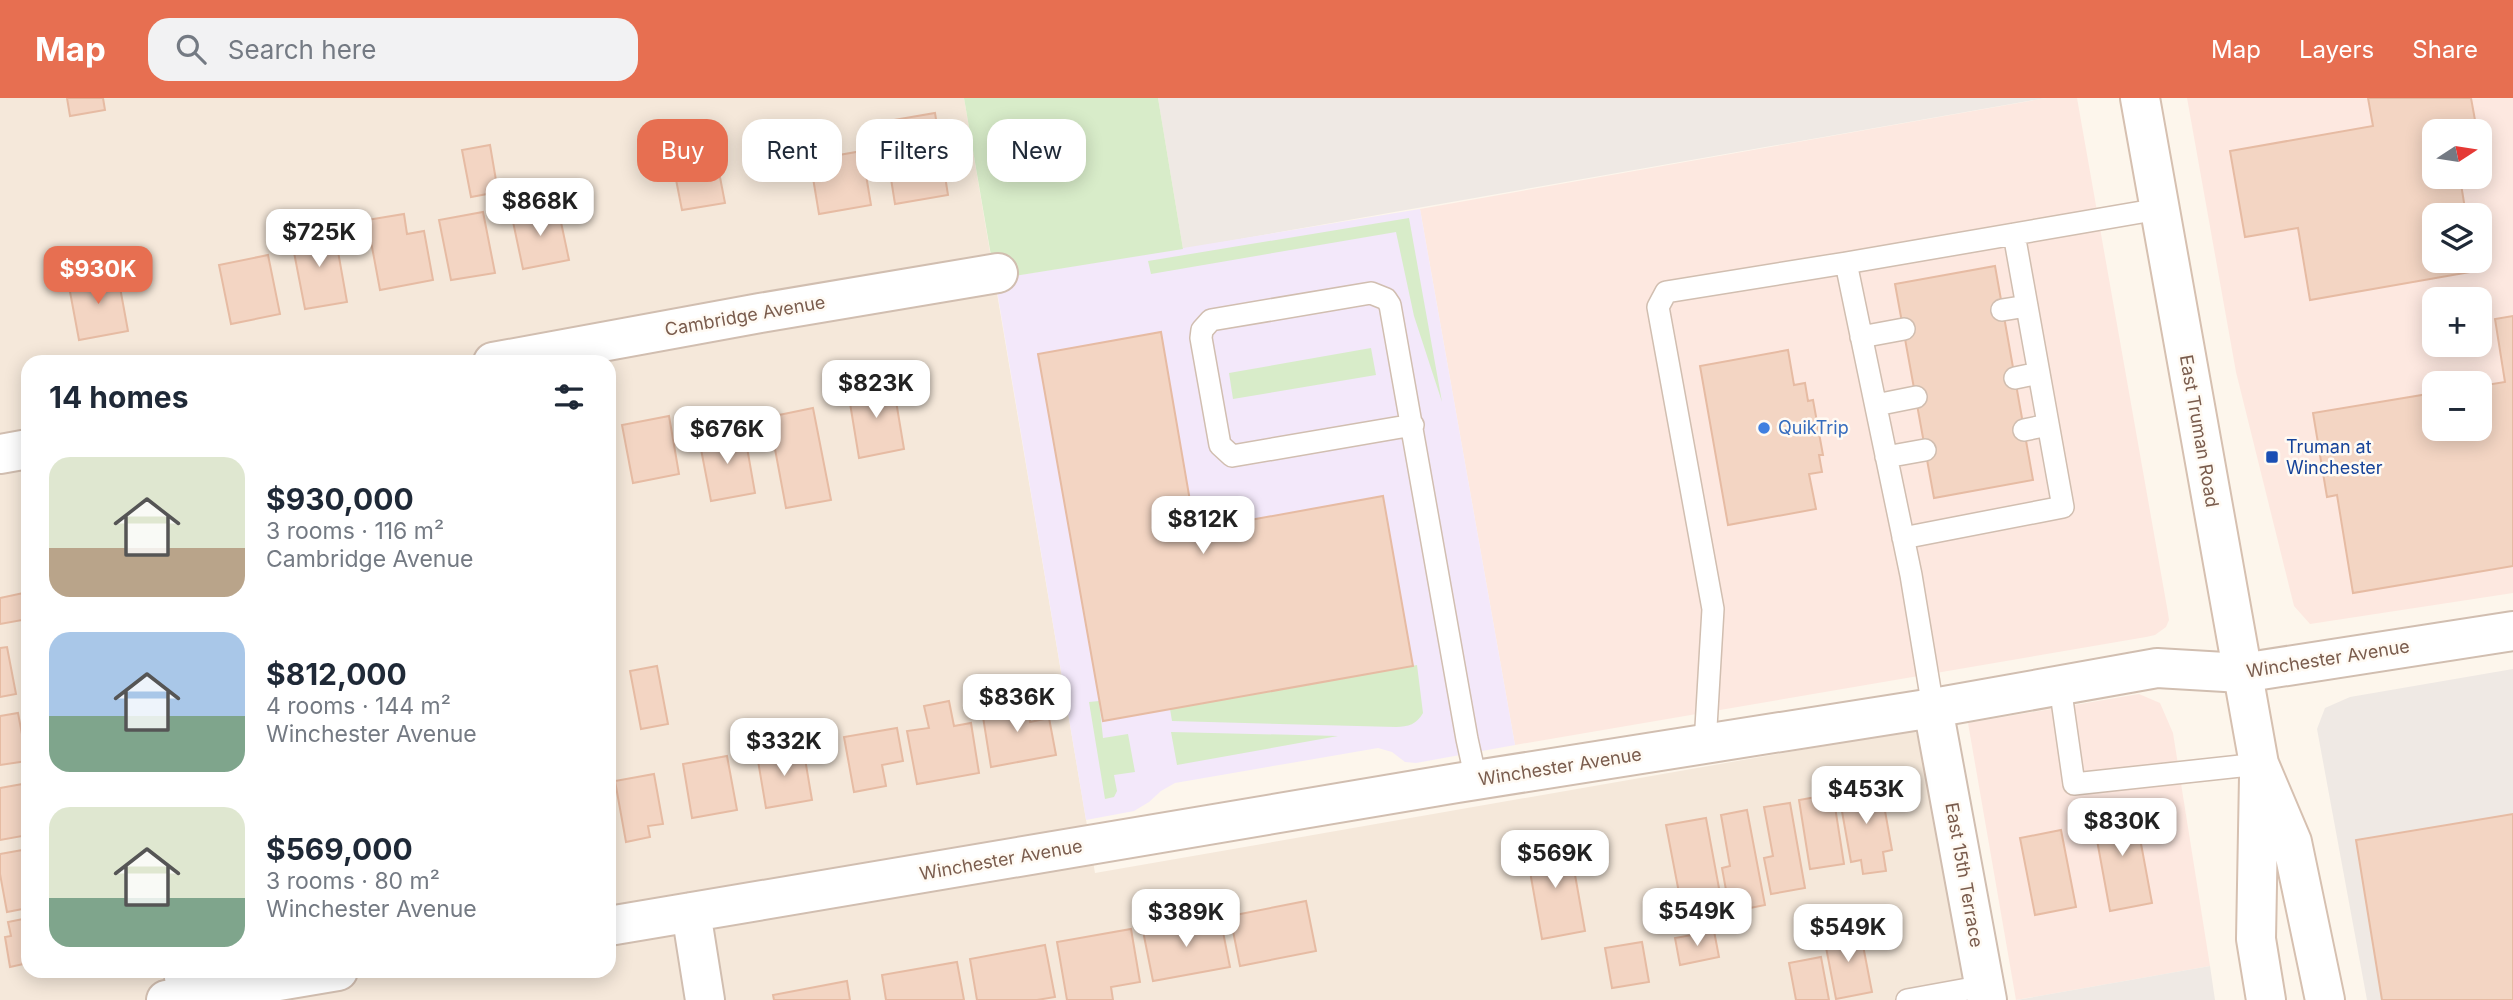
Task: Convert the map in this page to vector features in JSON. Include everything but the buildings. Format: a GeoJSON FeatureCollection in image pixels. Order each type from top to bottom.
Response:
{"type":"FeatureCollection","features":[{"type":"Feature","properties":{"kind":"street","name":"East Truman Road"},"geometry":{"type":"LineString","coordinates":[[2140,98],[2259,764],[2256,939],[2266,1000]]}},
{"type":"Feature","properties":{"kind":"street","name":"Cambridge Avenue"},"geometry":{"type":"LineString","coordinates":[[531,355],[998,273]]}},
{"type":"Feature","properties":{"kind":"street"},"geometry":{"type":"LineString","coordinates":[[0,454],[21,450]]}},
{"type":"Feature","properties":{"kind":"street","name":"Winchester Avenue"},"geometry":{"type":"LineString","coordinates":[[616,925],[1476,780],[1933,708],[2157,668],[2242,673],[2513,631]]}},
{"type":"Feature","properties":{"kind":"street","name":"East 15th Terrace"},"geometry":{"type":"LineString","coordinates":[[1933,708],[1985,993]]}},
{"type":"Feature","properties":{"kind":"street","name":"East Truman Road"},"geometry":{"type":"LineString","coordinates":[[2259,764],[2292,842],[2325,1000]]}},
{"type":"Feature","properties":{"kind":"street"},"geometry":{"type":"LineString","coordinates":[[691,912],[705,1000]]}},
{"type":"Feature","properties":{"kind":"street"},"geometry":{"type":"LineString","coordinates":[[2253,1000],[2256,939]]}},
{"type":"Feature","properties":{"kind":"street"},"geometry":{"type":"LineString","coordinates":[[173,990],[220,995],[304,978]]}},
{"type":"Feature","properties":{"kind":"lane"},"geometry":{"type":"LineString","coordinates":[[1705,744],[1713,609],[1658,307],[1666,292],[2159,209]]}},
{"type":"Feature","properties":{"kind":"lane"},"geometry":{"type":"LineString","coordinates":[[1903,538],[2063,507],[2014,234]]}},
{"type":"Feature","properties":{"kind":"lane"},"geometry":{"type":"LineString","coordinates":[[1846,262],[1903,538],[1933,708]]}},
{"type":"Feature","properties":{"kind":"lane"},"geometry":{"type":"LineString","coordinates":[[1413,425],[1232,456],[1220,445],[1201,338],[1202,330],[1211,320],[1371,293],[1386,299],[1390,305],[1413,425],[1476,780]]}},
{"type":"Feature","properties":{"kind":"lane"},"geometry":{"type":"LineString","coordinates":[[2002,310],[2027,306]]}},
{"type":"Feature","properties":{"kind":"lane"},"geometry":{"type":"LineString","coordinates":[[1861,337],[1904,329]]}},
{"type":"Feature","properties":{"kind":"lane"},"geometry":{"type":"LineString","coordinates":[[2015,378],[2039,373]]}},
{"type":"Feature","properties":{"kind":"lane"},"geometry":{"type":"LineString","coordinates":[[1876,405],[1916,397]]}},
{"type":"Feature","properties":{"kind":"lane"},"geometry":{"type":"LineString","coordinates":[[2024,430],[2048,425]]}},
{"type":"Feature","properties":{"kind":"lane"},"geometry":{"type":"LineString","coordinates":[[1886,457],[1925,450]]}},
{"type":"Feature","properties":{"kind":"lane"},"geometry":{"type":"LineString","coordinates":[[2060,686],[2074,784],[2259,764]]}},
{"type":"Feature","properties":{"kind":"lane"},"geometry":{"type":"LineString","coordinates":[[1907,1000],[1985,993]]}},
{"type":"Feature","properties":{"kind":"shaded area"},"geometry":{"type":"Polygon","coordinates":[[[0,98],[964,98],[968,119],[856,119],[856,182],[973,182],[973,151],[1095,873],[1915,730],[1922,753],[1967,1000],[0,1000],[0,98]]]}},
{"type":"Feature","properties":{"kind":"shaded area"},"geometry":{"type":"Polygon","coordinates":[[[1158,98],[2046,98],[1183,249],[1158,98]]]}},
{"type":"Feature","properties":{"kind":"shaded area"},"geometry":{"type":"Polygon","coordinates":[[[2046,98],[2077,98],[2168,613],[2166,627],[2155,635],[2146,637],[1515,745],[1420,209],[2046,98]]]}},
{"type":"Feature","properties":{"kind":"shaded area"},"geometry":{"type":"Polygon","coordinates":[[[2187,98],[2513,98],[2513,593],[2310,624],[2294,606],[2236,372],[2187,98]]]}},
{"type":"Feature","properties":{"kind":"shaded area"},"geometry":{"type":"Polygon","coordinates":[[[1420,209],[1515,745],[1416,763],[1405,762],[1392,752],[1378,748],[1175,783],[1134,811],[1086,820],[995,279],[1420,209]]]}},
{"type":"Feature","properties":{"kind":"shaded area"},"geometry":{"type":"Polygon","coordinates":[[[2513,669],[2513,1000],[2367,1000],[2317,729],[2325,708],[2350,697],[2513,669]]]}},
{"type":"Feature","properties":{"kind":"shaded area"},"geometry":{"type":"Polygon","coordinates":[[[2139,694],[2160,703],[2173,733],[2210,966],[2016,1000],[1968,723],[2139,694]]]}},
{"type":"Feature","properties":{"kind":"shaded area"},"geometry":{"type":"Polygon","coordinates":[[[2210,966],[2215,1000],[2017,1000],[2210,966]]]}},
{"type":"Feature","properties":{"kind":"green space"},"geometry":{"type":"Polygon","coordinates":[[[964,98],[1158,98],[1183,249],[995,279],[973,151],[973,119],[968,119],[964,98]]]}},
{"type":"Feature","properties":{"kind":"green space"},"geometry":{"type":"Polygon","coordinates":[[[1409,218],[1442,402],[1414,316],[1396,232],[1151,274],[1148,261],[1409,218]]]}},
{"type":"Feature","properties":{"kind":"green space"},"geometry":{"type":"Polygon","coordinates":[[[1371,348],[1376,375],[1233,399],[1229,373],[1371,348]]]}},
{"type":"Feature","properties":{"kind":"green space"},"geometry":{"type":"Polygon","coordinates":[[[1417,665],[1423,713],[1415,722],[1404,726],[1172,721],[1170,709],[1417,665]]]}},
{"type":"Feature","properties":{"kind":"green space"},"geometry":{"type":"Polygon","coordinates":[[[1099,701],[1103,738],[1128,734],[1135,772],[1114,775],[1117,791],[1114,797],[1105,799],[1089,702],[1099,701]]]}},
{"type":"Feature","properties":{"kind":"green space"},"geometry":{"type":"Polygon","coordinates":[[[1171,732],[1338,736],[1177,765],[1171,732]]]}},
{"type":"Feature","properties":{"kind":"place","name":"QuikTrip"},"geometry":{"type":"Point","coordinates":[1764,428]}},
{"type":"Feature","properties":{"kind":"place","name":"Truman at Winchester"},"geometry":{"type":"Point","coordinates":[2272,457]}}]}
